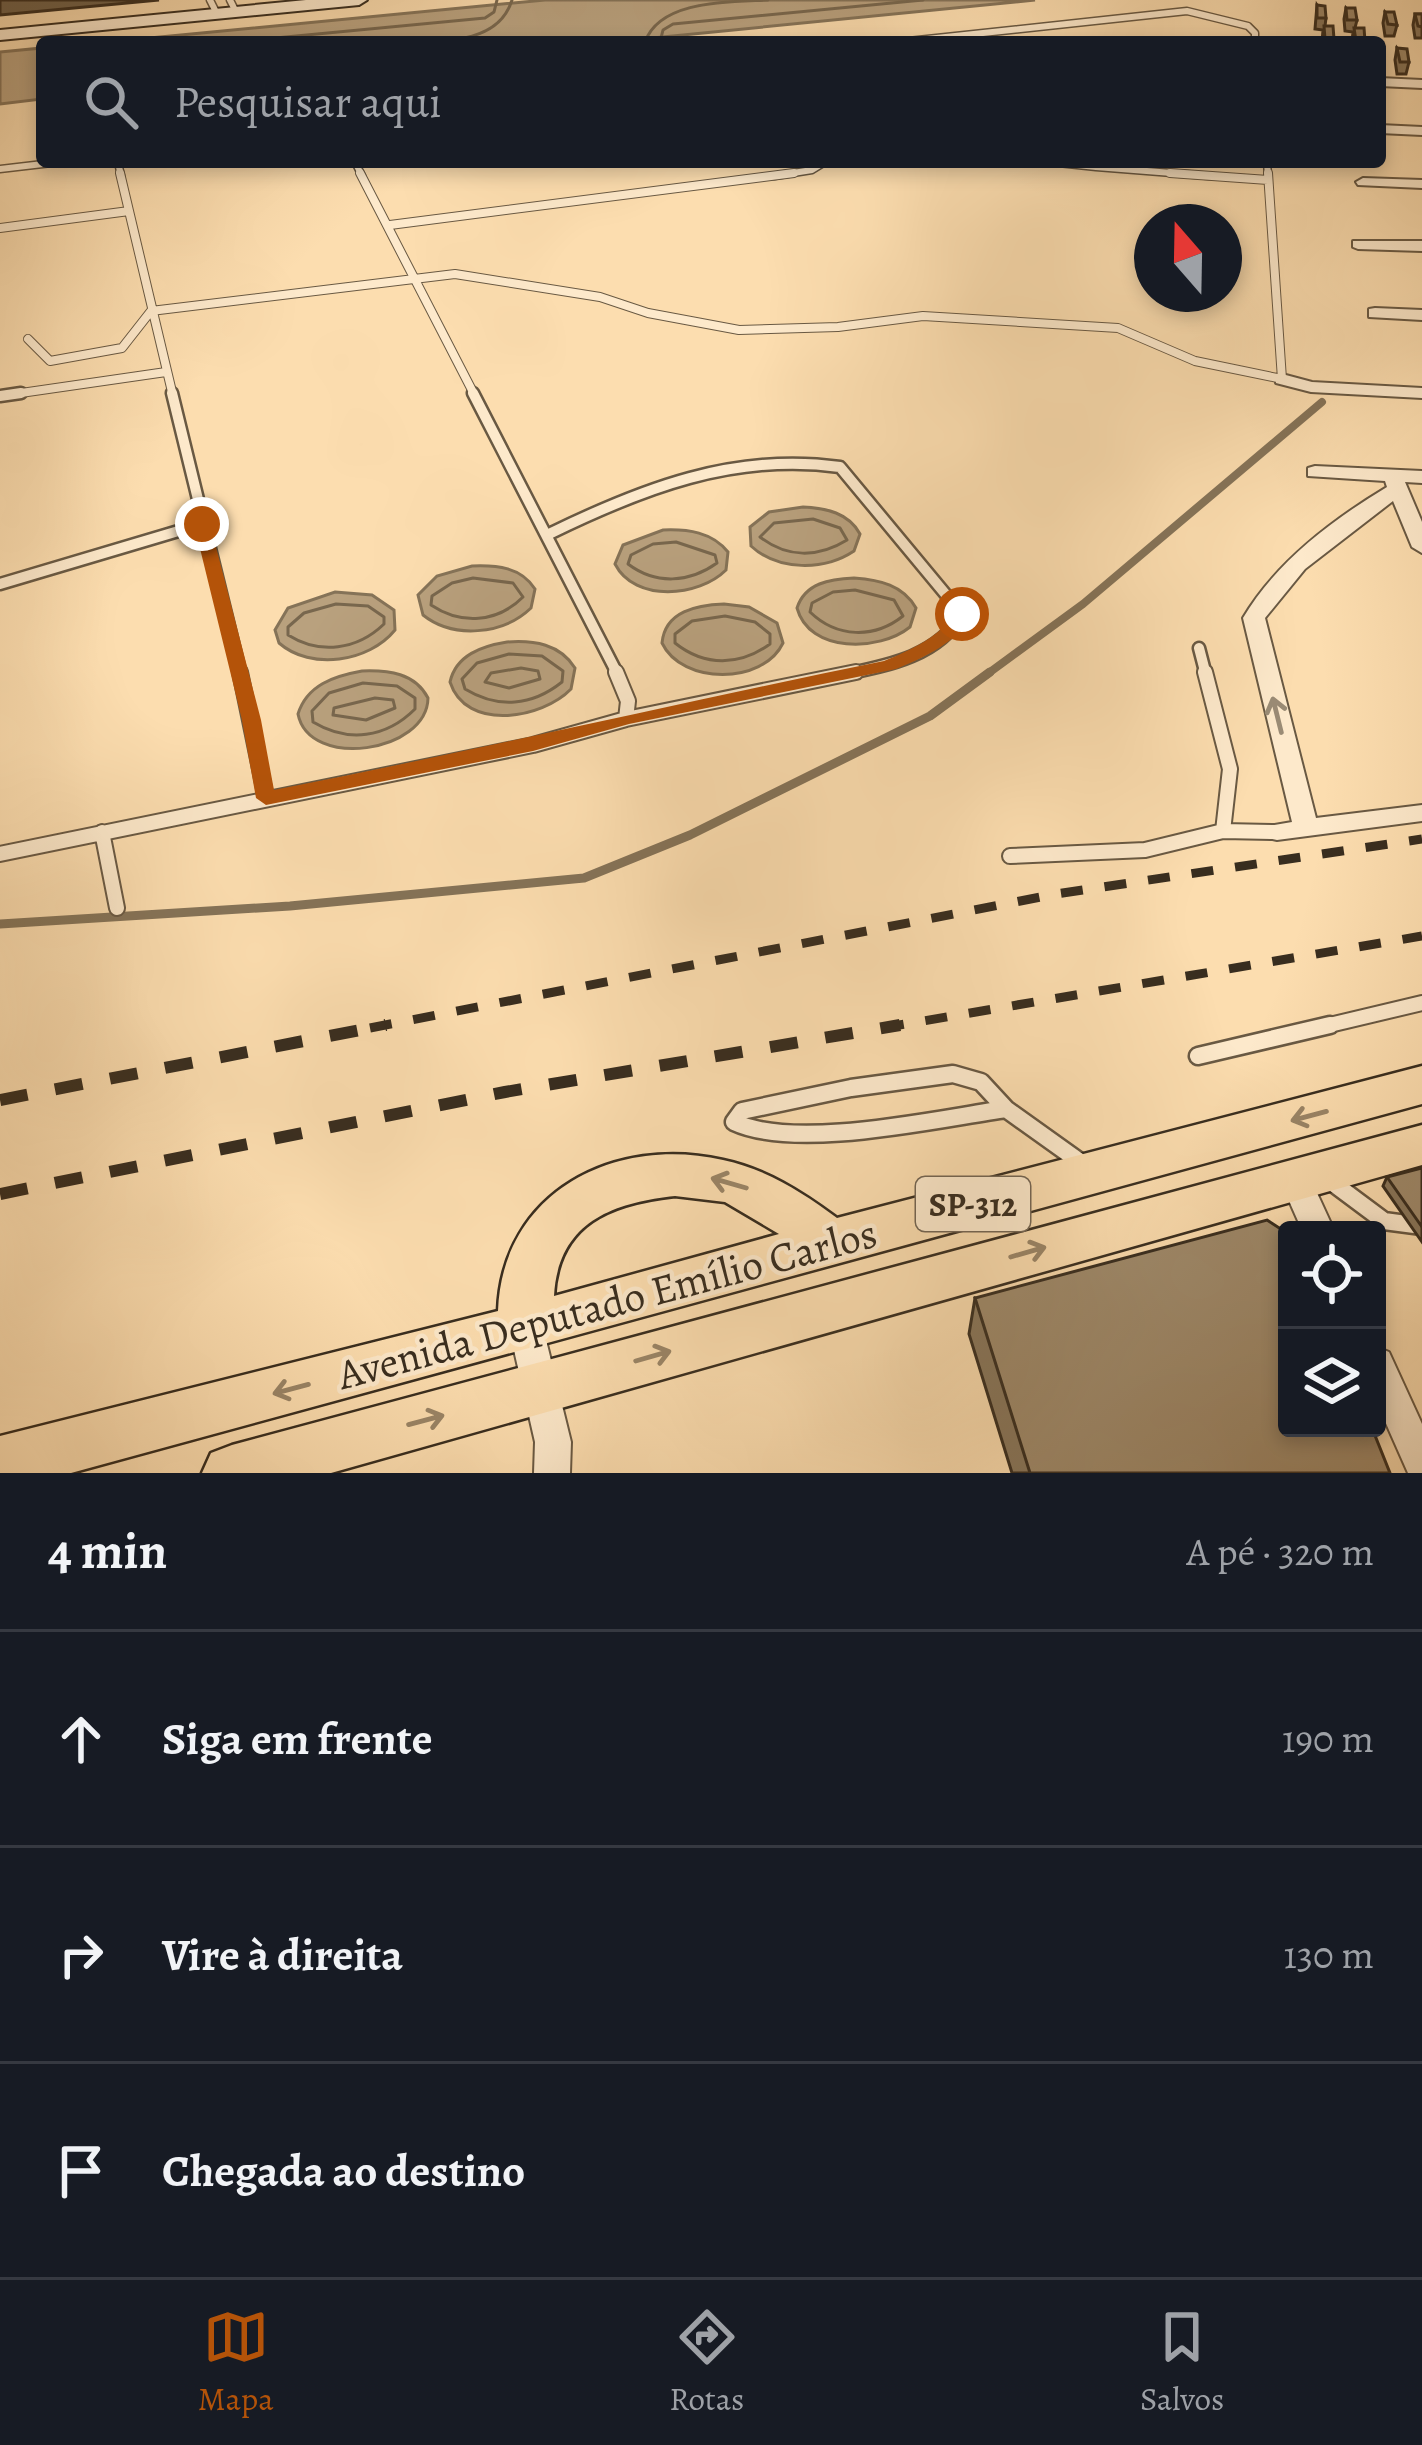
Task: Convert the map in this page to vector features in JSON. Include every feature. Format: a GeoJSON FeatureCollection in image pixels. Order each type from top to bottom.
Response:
{"type":"FeatureCollection","features":[{"type":"Feature","properties":{"kind":"main road"},"geometry":{"type":"LineString","coordinates":[[0,35],[223,6],[359,0]]}},
{"type":"Feature","properties":{"kind":"main road","name":"Avenida Deputado Emílio Carlos"},"geometry":{"type":"LineString","coordinates":[[0,1464],[526,1328],[1422,1085]]}},
{"type":"Feature","properties":{"kind":"main road","name":"Avenida Deputado Emílio Carlos"},"geometry":{"type":"LineString","coordinates":[[232,1473],[1422,1145]]}},
{"type":"Feature","properties":{"kind":"main road"},"geometry":{"type":"LineString","coordinates":[[526,1328],[526,1280],[537,1246],[557,1216],[602,1192],[691,1175],[724,1180],[778,1204],[830,1242]]}},
{"type":"Feature","properties":{"kind":"street"},"geometry":{"type":"LineString","coordinates":[[1386,82],[1422,83]]}},
{"type":"Feature","properties":{"kind":"street"},"geometry":{"type":"LineString","coordinates":[[1386,129],[1422,131]]}},
{"type":"Feature","properties":{"kind":"street"},"geometry":{"type":"LineString","coordinates":[[1363,182],[1422,184]]}},
{"type":"Feature","properties":{"kind":"street"},"geometry":{"type":"LineString","coordinates":[[1358,244],[1422,246]]}},
{"type":"Feature","properties":{"kind":"street"},"geometry":{"type":"LineString","coordinates":[[1375,313],[1422,315]]}},
{"type":"Feature","properties":{"kind":"street"},"geometry":{"type":"LineString","coordinates":[[1282,379],[1311,387],[1422,393]]}},
{"type":"Feature","properties":{"kind":"street"},"geometry":{"type":"LineString","coordinates":[[1315,472],[1405,480]]}},
{"type":"Feature","properties":{"kind":"street"},"geometry":{"type":"LineString","coordinates":[[1405,480],[1422,547]]}},
{"type":"Feature","properties":{"kind":"street"},"geometry":{"type":"LineString","coordinates":[[1306,828],[1254,618],[1270,593],[1352,518],[1405,480]]}},
{"type":"Feature","properties":{"kind":"street"},"geometry":{"type":"LineString","coordinates":[[1277,832],[1422,813]]}},
{"type":"Feature","properties":{"kind":"street"},"geometry":{"type":"LineString","coordinates":[[1307,1175],[1316,1221]]}},
{"type":"Feature","properties":{"kind":"street"},"geometry":{"type":"LineString","coordinates":[[526,1328],[553,1442],[552,1473]]}},
{"type":"Feature","properties":{"kind":"street"},"geometry":{"type":"LineString","coordinates":[[1386,1383],[1422,1464]]}},
{"type":"Feature","properties":{"kind":"lane"},"geometry":{"type":"LineString","coordinates":[[955,36],[1186,11],[1239,21],[1255,36]]}},
{"type":"Feature","properties":{"kind":"lane"},"geometry":{"type":"LineString","coordinates":[[0,169],[36,165]]}},
{"type":"Feature","properties":{"kind":"lane"},"geometry":{"type":"LineString","coordinates":[[119,168],[252,720],[266,798]]}},
{"type":"Feature","properties":{"kind":"lane"},"geometry":{"type":"LineString","coordinates":[[359,168],[618,674],[628,701],[626,719]]}},
{"type":"Feature","properties":{"kind":"lane"},"geometry":{"type":"LineString","coordinates":[[390,225],[815,168]]}},
{"type":"Feature","properties":{"kind":"lane"},"geometry":{"type":"LineString","coordinates":[[1136,168],[1268,179]]}},
{"type":"Feature","properties":{"kind":"lane"},"geometry":{"type":"LineString","coordinates":[[1218,168],[1219,176]]}},
{"type":"Feature","properties":{"kind":"lane"},"geometry":{"type":"LineString","coordinates":[[28,339],[50,361],[121,349],[138,321],[151,311],[455,274],[600,297],[648,313],[739,330],[838,327],[923,316],[1118,328],[1195,361],[1282,379],[1267,168]]}},
{"type":"Feature","properties":{"kind":"lane"},"geometry":{"type":"LineString","coordinates":[[0,228],[129,211]]}},
{"type":"Feature","properties":{"kind":"lane"},"geometry":{"type":"LineString","coordinates":[[0,396],[166,372]]}},
{"type":"Feature","properties":{"kind":"lane"},"geometry":{"type":"LineString","coordinates":[[0,854],[533,745],[626,719],[890,665],[915,655],[958,623],[962,614],[840,467],[820,462],[793,462],[657,484],[549,534]]}},
{"type":"Feature","properties":{"kind":"lane"},"geometry":{"type":"LineString","coordinates":[[0,584],[202,524]]}},
{"type":"Feature","properties":{"kind":"lane"},"geometry":{"type":"LineString","coordinates":[[1199,648],[1230,769],[1223,831]]}},
{"type":"Feature","properties":{"kind":"lane"},"geometry":{"type":"LineString","coordinates":[[1010,856],[1118,851],[1204,839],[1223,831],[1277,832]]}},
{"type":"Feature","properties":{"kind":"lane"},"geometry":{"type":"LineString","coordinates":[[102,832],[117,908]]}},
{"type":"Feature","properties":{"kind":"lane"},"geometry":{"type":"LineString","coordinates":[[1198,1057],[1422,1003]]}},
{"type":"Feature","properties":{"kind":"lane"},"geometry":{"type":"LineString","coordinates":[[1006,1109],[785,1135],[746,1132],[734,1122],[742,1111],[934,1074],[968,1076],[1094,1172]]}},
{"type":"Feature","properties":{"kind":"lane"},"geometry":{"type":"LineString","coordinates":[[1307,1175],[1391,1226],[1405,1230],[1422,1226]]}},
{"type":"Feature","properties":{"kind":"water"},"geometry":{"type":"Polygon","coordinates":[[[545,0],[1035,0],[672,36],[170,36],[545,0]]]}},
{"type":"Feature","properties":{"kind":"water"},"geometry":{"type":"Polygon","coordinates":[[[36,49],[36,100],[0,104],[0,52],[36,49]]]}},
{"type":"Feature","properties":{"kind":"water"},"geometry":{"type":"Polygon","coordinates":[[[803,507],[828,510],[850,521],[860,534],[854,551],[829,562],[801,565],[774,560],[751,546],[750,527],[769,512],[803,507]]]}},
{"type":"Feature","properties":{"kind":"water"},"geometry":{"type":"Polygon","coordinates":[[[663,530],[690,531],[715,540],[728,552],[726,570],[700,586],[668,592],[624,577],[615,564],[623,545],[663,530]]]}},
{"type":"Feature","properties":{"kind":"water"},"geometry":{"type":"Polygon","coordinates":[[[472,566],[499,567],[523,576],[535,589],[531,608],[507,624],[478,631],[449,628],[423,615],[418,595],[437,576],[472,566]]]}},
{"type":"Feature","properties":{"kind":"water"},"geometry":{"type":"Polygon","coordinates":[[[854,578],[882,582],[904,594],[916,608],[910,627],[881,641],[846,644],[815,633],[804,623],[797,608],[806,593],[820,584],[854,578]]]}},
{"type":"Feature","properties":{"kind":"water"},"geometry":{"type":"Polygon","coordinates":[[[335,592],[372,595],[394,610],[395,630],[370,649],[339,659],[307,657],[279,643],[275,630],[288,608],[335,592]]]}},
{"type":"Feature","properties":{"kind":"water"},"geometry":{"type":"Polygon","coordinates":[[[749,607],[777,623],[783,643],[773,657],[741,673],[722,674],[704,673],[672,657],[662,643],[669,624],[693,608],[749,607]]]}},
{"type":"Feature","properties":{"kind":"water"},"geometry":{"type":"Polygon","coordinates":[[[507,642],[536,643],[562,654],[575,668],[571,689],[542,708],[524,713],[488,714],[472,708],[450,682],[453,673],[471,653],[507,642]]]}},
{"type":"Feature","properties":{"kind":"water"},"geometry":{"type":"Polygon","coordinates":[[[362,671],[391,673],[416,683],[428,698],[423,717],[409,732],[367,748],[323,743],[307,732],[298,714],[308,696],[332,679],[362,671]]]}},
{"type":"Feature","properties":{"kind":"building"},"geometry":{"type":"Polygon","coordinates":[[[1317,5],[1325,6],[1326,18],[1317,18],[1317,5]]]}},
{"type":"Feature","properties":{"kind":"building"},"geometry":{"type":"Polygon","coordinates":[[[1346,8],[1355,8],[1357,20],[1347,20],[1346,8]]]}},
{"type":"Feature","properties":{"kind":"building"},"geometry":{"type":"Polygon","coordinates":[[[1385,12],[1394,12],[1397,25],[1388,24],[1385,12]]]}},
{"type":"Feature","properties":{"kind":"building"},"geometry":{"type":"Polygon","coordinates":[[[1397,48],[1407,49],[1409,62],[1400,62],[1397,48]]]}},
{"type":"Feature","properties":{"kind":"building"},"geometry":{"type":"Polygon","coordinates":[[[1422,1168],[1422,1227],[1387,1177],[1422,1168]]]}},
{"type":"Feature","properties":{"kind":"building"},"geometry":{"type":"Polygon","coordinates":[[[1267,1220],[1278,1227],[1278,1437],[1376,1437],[1390,1473],[1030,1473],[975,1298],[1267,1220]]]}},
{"type":"Feature","properties":{"kind":"waterway"},"geometry":{"type":"LineString","coordinates":[[986,675],[1083,604],[1322,402]]}},
{"type":"Feature","properties":{"kind":"waterway"},"geometry":{"type":"LineString","coordinates":[[0,924],[290,906],[584,878],[690,835],[930,716],[990,672]]}},
{"type":"Feature","properties":{"kind":"railway"},"geometry":{"type":"LineString","coordinates":[[370,1028],[1056,894],[1422,839]]}},
{"type":"Feature","properties":{"kind":"railway"},"geometry":{"type":"LineString","coordinates":[[882,1028],[1422,936]]}},
{"type":"Feature","properties":{"kind":"railway"},"geometry":{"type":"LineString","coordinates":[[0,1100],[386,1025]]}},
{"type":"Feature","properties":{"kind":"railway"},"geometry":{"type":"LineString","coordinates":[[0,1194],[505,1092],[900,1025]]}},
{"type":"Feature","properties":{"kind":"route"},"geometry":{"type":"LineString","coordinates":[[202,524],[252,720],[266,798],[533,745],[626,719],[890,665],[915,655],[958,623],[962,614]]}}]}
